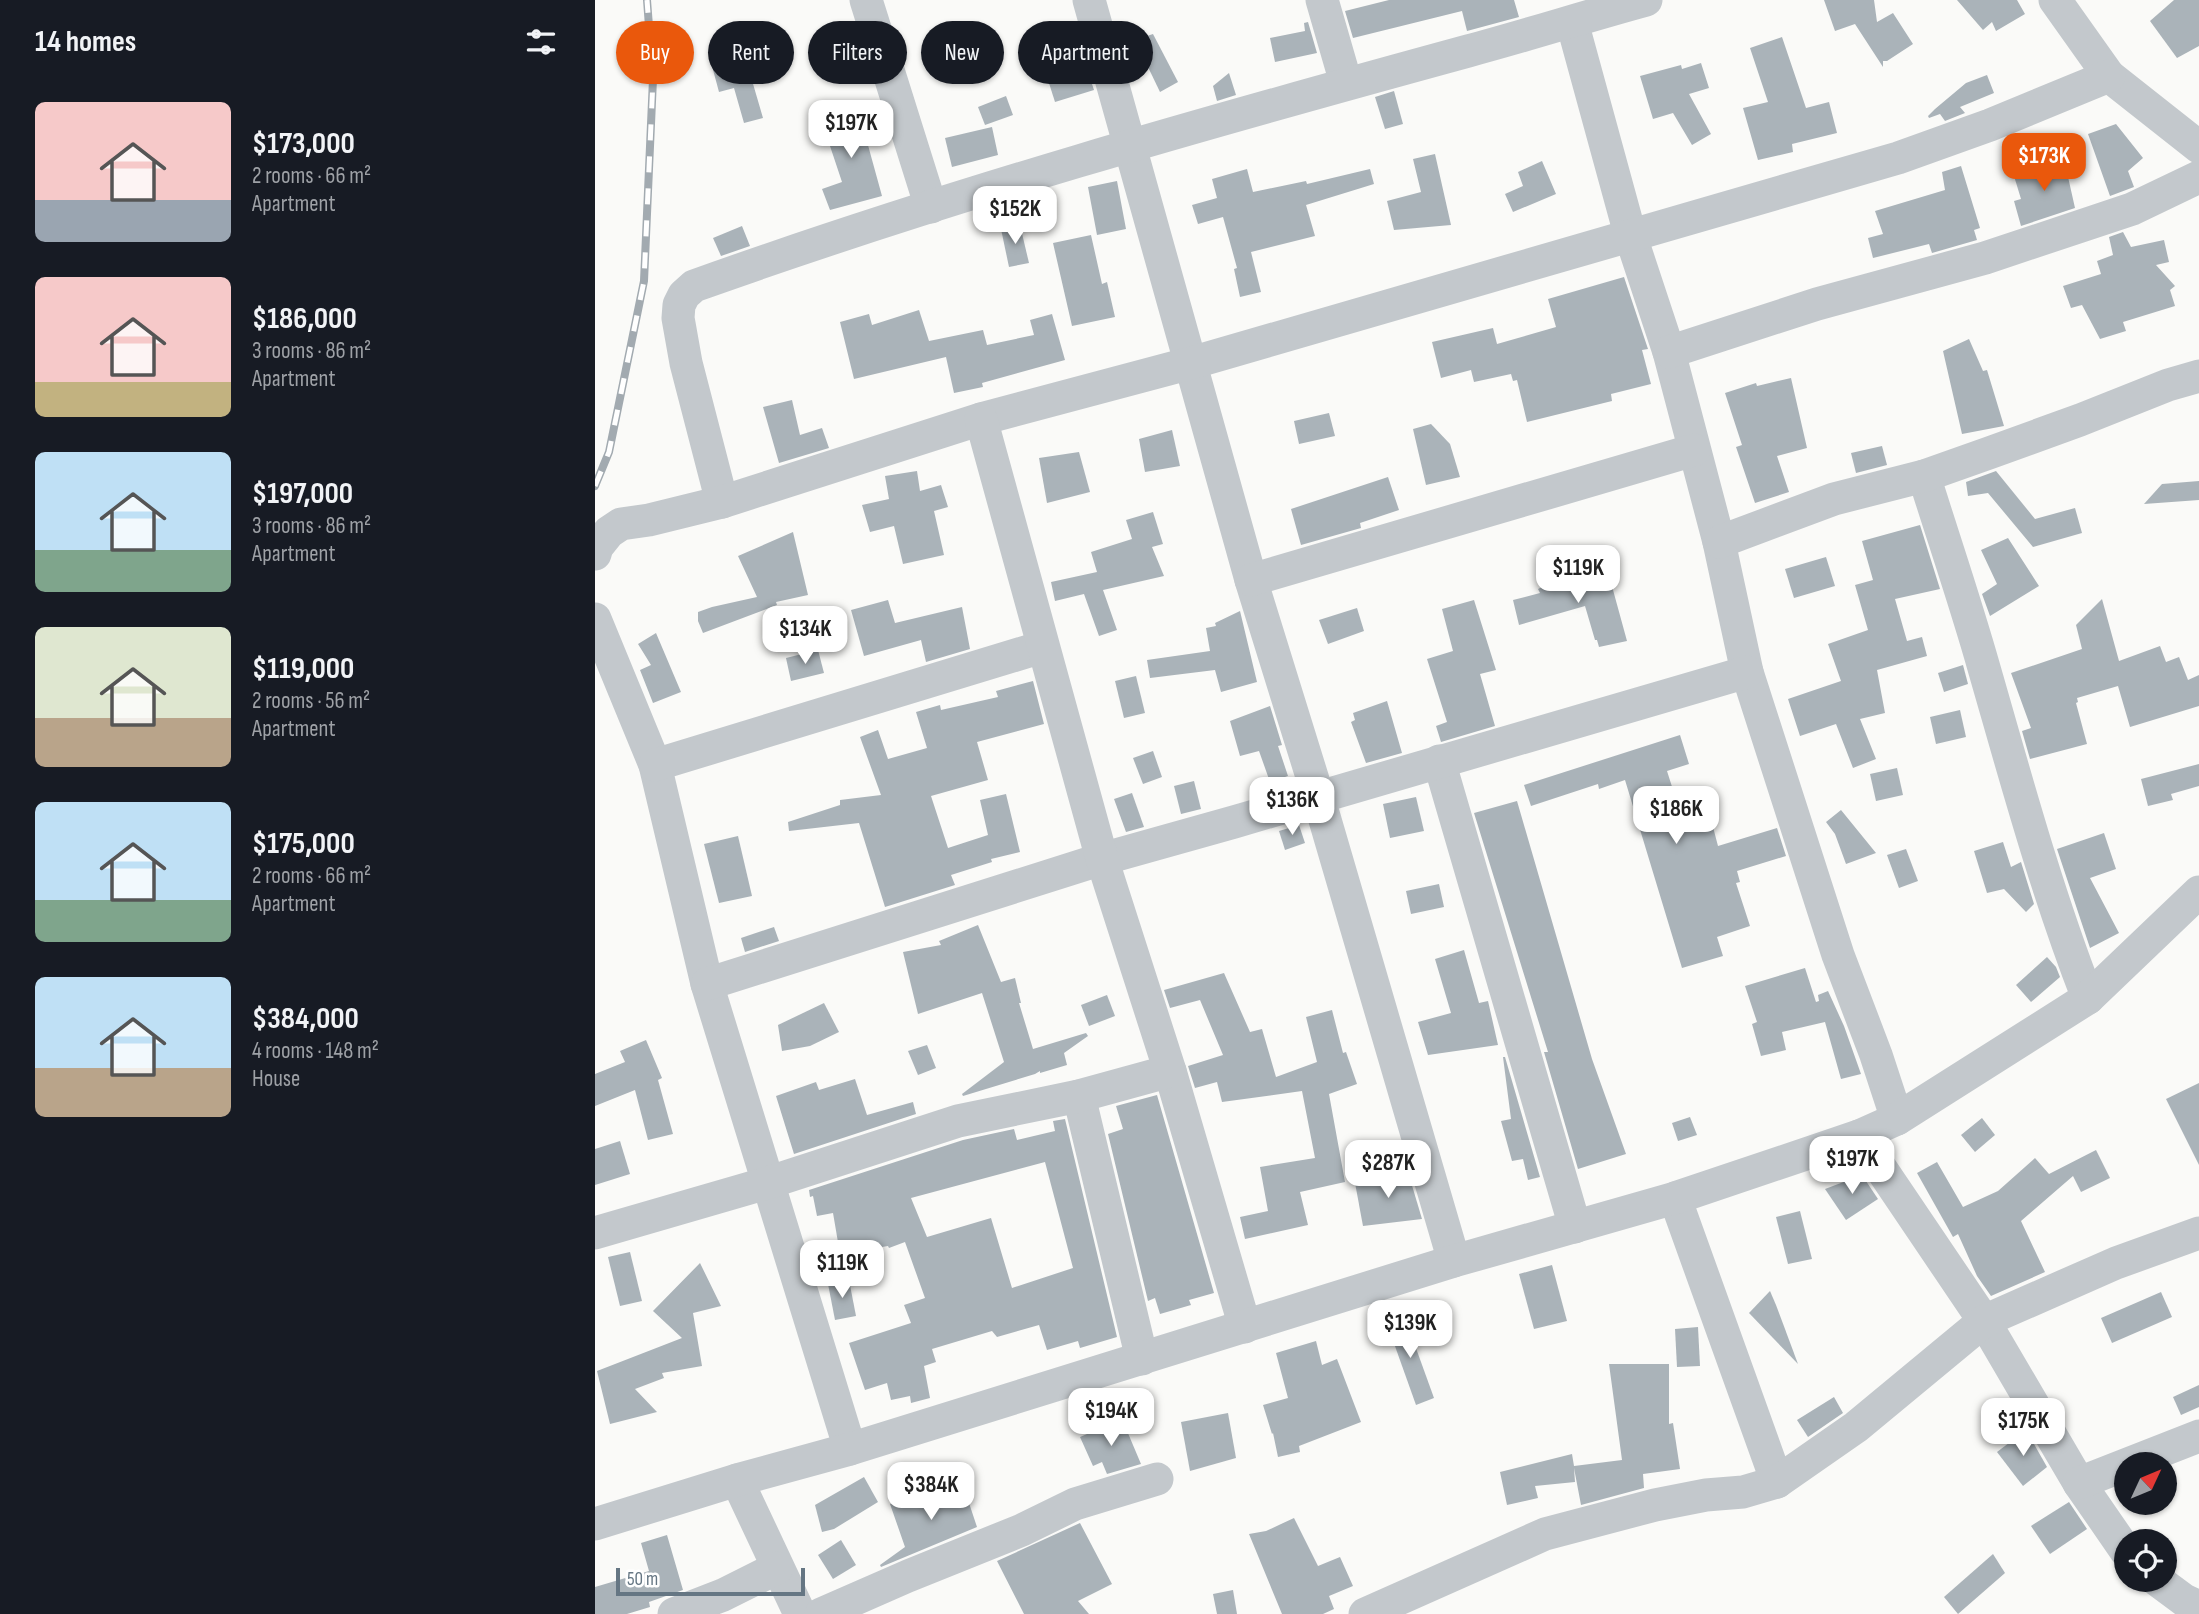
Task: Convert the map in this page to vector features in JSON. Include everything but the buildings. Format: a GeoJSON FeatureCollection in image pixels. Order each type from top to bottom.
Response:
{"type":"FeatureCollection","features":[{"type":"Feature","properties":{"kind":"street"},"geometry":{"type":"LineString","coordinates":[[866,0],[931,207]]}},
{"type":"Feature","properties":{"kind":"street"},"geometry":{"type":"LineString","coordinates":[[1089,0],[1251,579],[1318,796],[1454,1261]]}},
{"type":"Feature","properties":{"kind":"street"},"geometry":{"type":"LineString","coordinates":[[1322,0],[1346,83]]}},
{"type":"Feature","properties":{"kind":"street"},"geometry":{"type":"LineString","coordinates":[[723,502],[684,352],[678,318],[679,305],[684,295],[694,286],[931,207],[1131,146],[1588,12],[1646,0]]}},
{"type":"Feature","properties":{"kind":"street"},"geometry":{"type":"LineString","coordinates":[[2056,0],[2109,76],[2199,147]]}},
{"type":"Feature","properties":{"kind":"street"},"geometry":{"type":"LineString","coordinates":[[1588,12],[1630,234],[1669,352],[1719,542],[1747,672],[1838,955],[1876,1055],[1896,1119]]}},
{"type":"Feature","properties":{"kind":"street"},"geometry":{"type":"LineString","coordinates":[[595,554],[609,532],[621,524],[723,502],[981,419],[1191,363],[1909,155],[2109,76]]}},
{"type":"Feature","properties":{"kind":"street"},"geometry":{"type":"LineString","coordinates":[[1669,352],[1817,304],[1997,254],[2132,209],[2199,177]]}},
{"type":"Feature","properties":{"kind":"street"},"geometry":{"type":"LineString","coordinates":[[1719,542],[1834,499],[1924,476],[2080,421],[2168,385],[2199,376]]}},
{"type":"Feature","properties":{"kind":"street"},"geometry":{"type":"LineString","coordinates":[[981,419],[1102,859],[1170,1071],[1245,1327]]}},
{"type":"Feature","properties":{"kind":"street"},"geometry":{"type":"LineString","coordinates":[[1251,579],[1694,450]]}},
{"type":"Feature","properties":{"kind":"street"},"geometry":{"type":"LineString","coordinates":[[1924,476],[1984,667],[2045,877],[2088,998]]}},
{"type":"Feature","properties":{"kind":"street"},"geometry":{"type":"LineString","coordinates":[[595,619],[655,765],[707,984],[850,1449]]}},
{"type":"Feature","properties":{"kind":"street"},"geometry":{"type":"LineString","coordinates":[[655,765],[1042,647]]}},
{"type":"Feature","properties":{"kind":"street"},"geometry":{"type":"LineString","coordinates":[[707,984],[1102,859],[1747,672]]}},
{"type":"Feature","properties":{"kind":"street"},"geometry":{"type":"LineString","coordinates":[[1439,761],[1575,1227]]}},
{"type":"Feature","properties":{"kind":"street"},"geometry":{"type":"LineString","coordinates":[[595,1524],[737,1480],[850,1449],[1454,1261],[1675,1198],[1859,1136],[1896,1119],[2088,998],[2199,892]]}},
{"type":"Feature","properties":{"kind":"street"},"geometry":{"type":"LineString","coordinates":[[595,1233],[767,1183],[958,1121],[1080,1096],[1170,1071]]}},
{"type":"Feature","properties":{"kind":"street"},"geometry":{"type":"LineString","coordinates":[[1080,1096],[1142,1359]]}},
{"type":"Feature","properties":{"kind":"street"},"geometry":{"type":"LineString","coordinates":[[1859,1136],[1984,1321],[2079,1483],[2114,1536]]}},
{"type":"Feature","properties":{"kind":"street"},"geometry":{"type":"LineString","coordinates":[[1675,1198],[1777,1482]]}},
{"type":"Feature","properties":{"kind":"street"},"geometry":{"type":"LineString","coordinates":[[1365,1614],[1545,1534],[1655,1505],[1706,1495],[1743,1492],[1777,1482],[1856,1427],[1984,1321],[2116,1264],[2199,1233]]}},
{"type":"Feature","properties":{"kind":"street"},"geometry":{"type":"LineString","coordinates":[[2079,1483],[2199,1436]]}},
{"type":"Feature","properties":{"kind":"street"},"geometry":{"type":"LineString","coordinates":[[821,1614],[1022,1530],[1075,1504],[1157,1479]]}},
{"type":"Feature","properties":{"kind":"street"},"geometry":{"type":"LineString","coordinates":[[737,1480],[800,1614]]}},
{"type":"Feature","properties":{"kind":"street"},"geometry":{"type":"LineString","coordinates":[[674,1614],[723,1595],[777,1568]]}},
{"type":"Feature","properties":{"kind":"street"},"geometry":{"type":"LineString","coordinates":[[2173,1592],[2199,1607]]}},
{"type":"Feature","properties":{"kind":"railway"},"geometry":{"type":"LineString","coordinates":[[595,486],[609,452],[644,281],[653,79],[647,0]]}}]}
